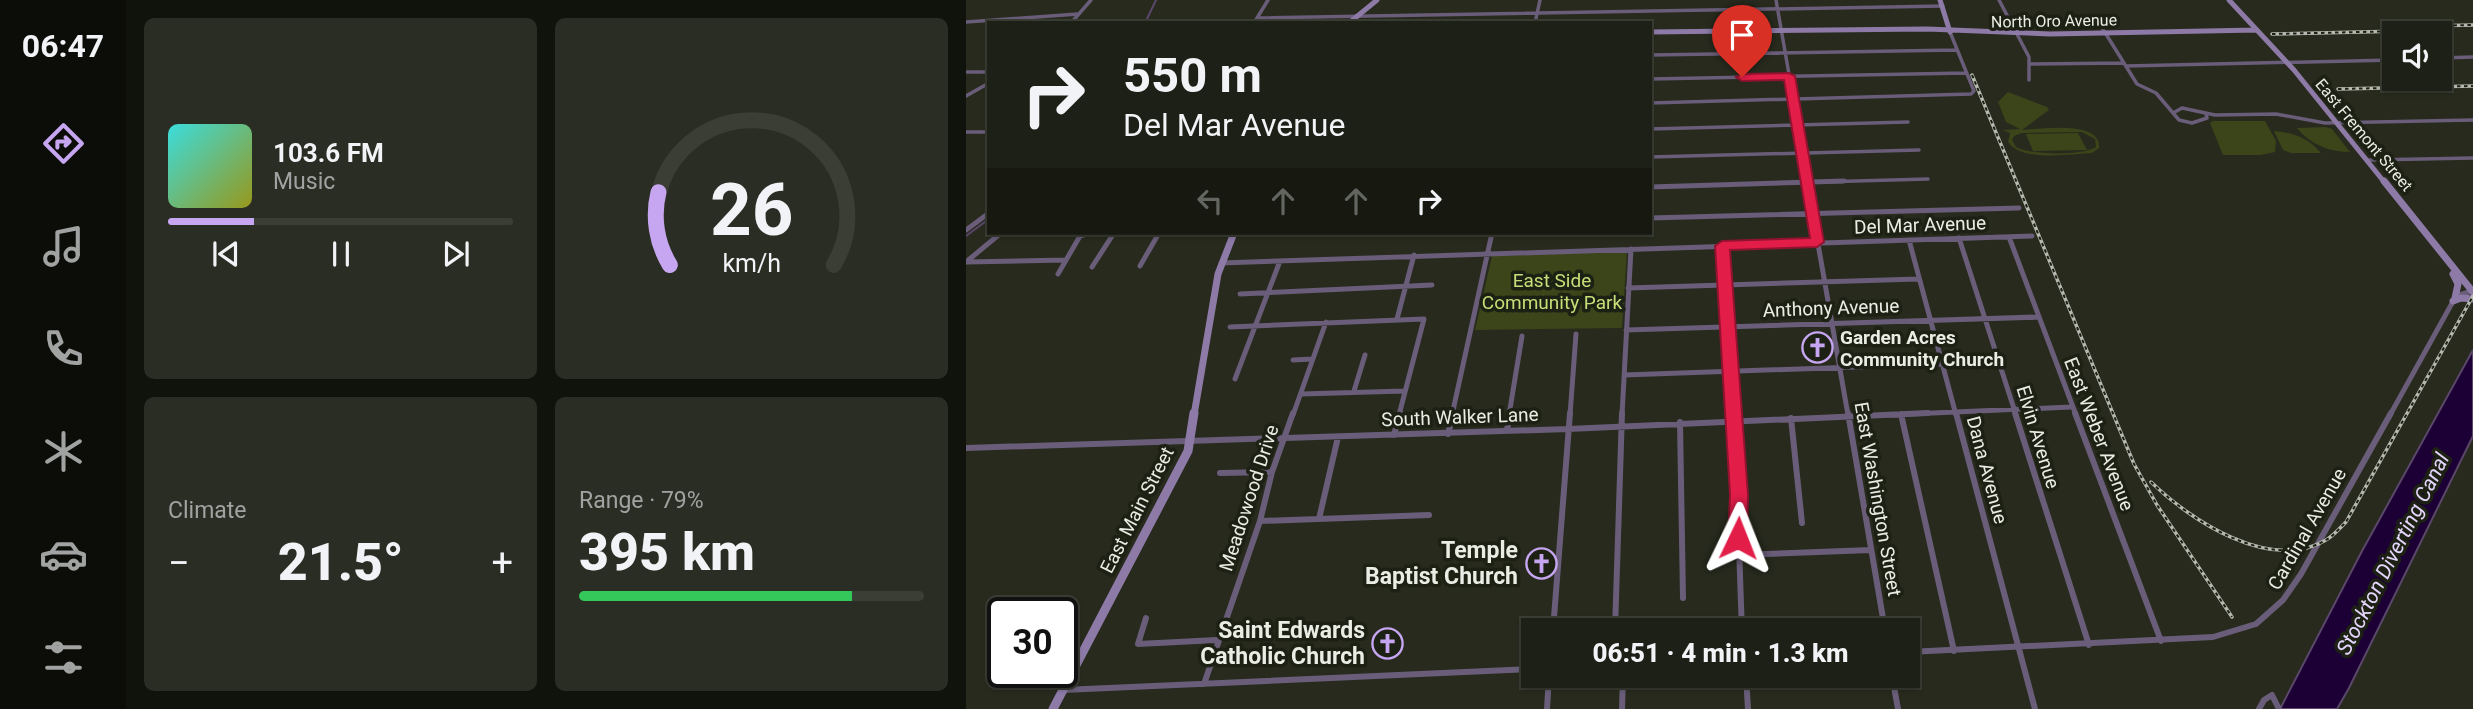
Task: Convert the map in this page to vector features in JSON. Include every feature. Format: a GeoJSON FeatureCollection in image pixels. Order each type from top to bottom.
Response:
{"type":"FeatureCollection","features":[{"type":"Feature","properties":{"kind":"street"},"geometry":{"type":"LineString","coordinates":[[1073,21],[1091,0]]}},
{"type":"Feature","properties":{"kind":"street"},"geometry":{"type":"LineString","coordinates":[[1255,20],[1268,0]]}},
{"type":"Feature","properties":{"kind":"street"},"geometry":{"type":"LineString","coordinates":[[1351,21],[1377,0]]}},
{"type":"Feature","properties":{"kind":"street"},"geometry":{"type":"LineString","coordinates":[[1535,21],[1540,0]]}},
{"type":"Feature","properties":{"kind":"street","name":"East Washington Street"},"geometry":{"type":"LineString","coordinates":[[1776,0],[1883,618]]}},
{"type":"Feature","properties":{"kind":"street"},"geometry":{"type":"LineString","coordinates":[[1999,0],[2028,55],[2031,64],[2028,67],[2029,80]]}},
{"type":"Feature","properties":{"kind":"street","name":"East Fremont Street"},"geometry":{"type":"LineString","coordinates":[[2228,0],[2369,160],[2473,292]]}},
{"type":"Feature","properties":{"kind":"street"},"geometry":{"type":"LineString","coordinates":[[1255,20],[1847,8],[1941,3],[1972,94],[1652,103]]}},
{"type":"Feature","properties":{"kind":"street"},"geometry":{"type":"LineString","coordinates":[[966,22],[1078,14]]}},
{"type":"Feature","properties":{"kind":"street"},"geometry":{"type":"LineString","coordinates":[[2096,18],[2133,78],[2156,93],[2179,120],[2186,123],[2206,116]]}},
{"type":"Feature","properties":{"kind":"street","name":"North Oro Avenue"},"geometry":{"type":"LineString","coordinates":[[1652,32],[1927,29],[2016,34],[2257,30]]}},
{"type":"Feature","properties":{"kind":"street"},"geometry":{"type":"LineString","coordinates":[[1652,55],[1956,50]]}},
{"type":"Feature","properties":{"kind":"street"},"geometry":{"type":"LineString","coordinates":[[2452,58],[2473,57]]}},
{"type":"Feature","properties":{"kind":"street"},"geometry":{"type":"LineString","coordinates":[[2031,64],[2382,60]]}},
{"type":"Feature","properties":{"kind":"street"},"geometry":{"type":"LineString","coordinates":[[966,72],[987,72]]}},
{"type":"Feature","properties":{"kind":"street"},"geometry":{"type":"LineString","coordinates":[[1652,79],[1966,74]]}},
{"type":"Feature","properties":{"kind":"street"},"geometry":{"type":"LineString","coordinates":[[966,96],[987,84]]}},
{"type":"Feature","properties":{"kind":"street"},"geometry":{"type":"LineString","coordinates":[[2173,113],[2182,108],[2206,116],[2269,114],[2311,123],[2473,120]]}},
{"type":"Feature","properties":{"kind":"street"},"geometry":{"type":"LineString","coordinates":[[1652,129],[1908,122]]}},
{"type":"Feature","properties":{"kind":"street"},"geometry":{"type":"LineString","coordinates":[[966,132],[987,132]]}},
{"type":"Feature","properties":{"kind":"street"},"geometry":{"type":"LineString","coordinates":[[1652,157],[1919,150]]}},
{"type":"Feature","properties":{"kind":"street"},"geometry":{"type":"LineString","coordinates":[[2369,160],[2473,158]]}},
{"type":"Feature","properties":{"kind":"street"},"geometry":{"type":"LineString","coordinates":[[1652,187],[1928,179]]}},
{"type":"Feature","properties":{"kind":"street"},"geometry":{"type":"LineString","coordinates":[[1652,218],[2019,208]]}},
{"type":"Feature","properties":{"kind":"street"},"geometry":{"type":"LineString","coordinates":[[966,230],[987,214]]}},
{"type":"Feature","properties":{"kind":"street"},"geometry":{"type":"LineString","coordinates":[[966,262],[1000,235]]}},
{"type":"Feature","properties":{"kind":"street"},"geometry":{"type":"LineString","coordinates":[[1058,274],[1078,235]]}},
{"type":"Feature","properties":{"kind":"street"},"geometry":{"type":"LineString","coordinates":[[1092,267],[1113,235]]}},
{"type":"Feature","properties":{"kind":"street"},"geometry":{"type":"LineString","coordinates":[[1140,266],[1157,235]]}},
{"type":"Feature","properties":{"kind":"street","name":"East Main Street"},"geometry":{"type":"LineString","coordinates":[[1053,709],[1178,473],[1190,441],[1221,263],[1233,235]]}},
{"type":"Feature","properties":{"kind":"street"},"geometry":{"type":"LineString","coordinates":[[1448,433],[1492,235]]}},
{"type":"Feature","properties":{"kind":"street","name":"Del Mar Avenue"},"geometry":{"type":"LineString","coordinates":[[1221,263],[2032,236]]}},
{"type":"Feature","properties":{"kind":"street","name":"East Weber Avenue"},"geometry":{"type":"LineString","coordinates":[[2009,237],[2161,641]]}},
{"type":"Feature","properties":{"kind":"street","name":"Elvin Avenue"},"geometry":{"type":"LineString","coordinates":[[1959,238],[2089,645]]}},
{"type":"Feature","properties":{"kind":"street","name":"Dana Avenue"},"geometry":{"type":"LineString","coordinates":[[1909,240],[2035,709]]}},
{"type":"Feature","properties":{"kind":"street"},"geometry":{"type":"LineString","coordinates":[[2433,244],[2456,279],[2458,286],[2454,300]]}},
{"type":"Feature","properties":{"kind":"street"},"geometry":{"type":"LineString","coordinates":[[1722,246],[1739,495],[1738,555],[1741,618]]}},
{"type":"Feature","properties":{"kind":"street"},"geometry":{"type":"LineString","coordinates":[[1615,618],[1621,425],[1631,249]]}},
{"type":"Feature","properties":{"kind":"street"},"geometry":{"type":"LineString","coordinates":[[1397,318],[1414,255]]}},
{"type":"Feature","properties":{"kind":"street"},"geometry":{"type":"LineString","coordinates":[[966,262],[1066,260]]}},
{"type":"Feature","properties":{"kind":"street"},"geometry":{"type":"LineString","coordinates":[[1235,379],[1280,261]]}},
{"type":"Feature","properties":{"kind":"street"},"geometry":{"type":"LineString","coordinates":[[1628,288],[1918,279]]}},
{"type":"Feature","properties":{"kind":"street"},"geometry":{"type":"LineString","coordinates":[[1240,294],[1432,285]]}},
{"type":"Feature","properties":{"kind":"street"},"geometry":{"type":"LineString","coordinates":[[2454,300],[2459,293],[2473,292]]}},
{"type":"Feature","properties":{"kind":"street"},"geometry":{"type":"LineString","coordinates":[[2454,300],[2473,299]]}},
{"type":"Feature","properties":{"kind":"street","name":"Cardinal Avenue"},"geometry":{"type":"LineString","coordinates":[[1920,651],[2161,641],[2241,632],[2267,619],[2280,607],[2454,300]]}},
{"type":"Feature","properties":{"kind":"street","name":"Anthony Avenue"},"geometry":{"type":"LineString","coordinates":[[1626,330],[2038,317]]}},
{"type":"Feature","properties":{"kind":"street"},"geometry":{"type":"LineString","coordinates":[[1230,327],[1423,319],[1394,435]]}},
{"type":"Feature","properties":{"kind":"street","name":"Meadowood Drive"},"geometry":{"type":"LineString","coordinates":[[1203,684],[1260,521],[1272,471],[1326,322]]}},
{"type":"Feature","properties":{"kind":"street"},"geometry":{"type":"LineString","coordinates":[[1554,618],[1576,334]]}},
{"type":"Feature","properties":{"kind":"street"},"geometry":{"type":"LineString","coordinates":[[1507,430],[1522,336]]}},
{"type":"Feature","properties":{"kind":"street"},"geometry":{"type":"LineString","coordinates":[[1354,391],[1365,355]]}},
{"type":"Feature","properties":{"kind":"street"},"geometry":{"type":"LineString","coordinates":[[1293,360],[1313,359]]}},
{"type":"Feature","properties":{"kind":"street"},"geometry":{"type":"LineString","coordinates":[[1624,375],[1941,364]]}},
{"type":"Feature","properties":{"kind":"street"},"geometry":{"type":"LineString","coordinates":[[1301,394],[1405,391]]}},
{"type":"Feature","properties":{"kind":"street","name":"South Walker Lane"},"geometry":{"type":"LineString","coordinates":[[966,448],[1568,429],[2071,407]]}},
{"type":"Feature","properties":{"kind":"street"},"geometry":{"type":"LineString","coordinates":[[1901,414],[1954,650]]}},
{"type":"Feature","properties":{"kind":"street"},"geometry":{"type":"LineString","coordinates":[[1791,418],[1802,523]]}},
{"type":"Feature","properties":{"kind":"street"},"geometry":{"type":"LineString","coordinates":[[1680,422],[1683,598]]}},
{"type":"Feature","properties":{"kind":"street"},"geometry":{"type":"LineString","coordinates":[[1319,519],[1338,437]]}},
{"type":"Feature","properties":{"kind":"street"},"geometry":{"type":"LineString","coordinates":[[1220,473],[1272,471]]}},
{"type":"Feature","properties":{"kind":"street"},"geometry":{"type":"LineString","coordinates":[[1260,521],[1429,515]]}},
{"type":"Feature","properties":{"kind":"street"},"geometry":{"type":"LineString","coordinates":[[1738,555],[1871,550]]}},
{"type":"Feature","properties":{"kind":"street"},"geometry":{"type":"LineString","coordinates":[[1146,618],[1138,644],[1217,640]]}},
{"type":"Feature","properties":{"kind":"street"},"geometry":{"type":"LineString","coordinates":[[1063,691],[1521,670]]}},
{"type":"Feature","properties":{"kind":"street"},"geometry":{"type":"LineString","coordinates":[[1547,709],[1548,688]]}},
{"type":"Feature","properties":{"kind":"street"},"geometry":{"type":"LineString","coordinates":[[1622,709],[1623,688]]}},
{"type":"Feature","properties":{"kind":"street"},"geometry":{"type":"LineString","coordinates":[[1747,688],[1748,709]]}},
{"type":"Feature","properties":{"kind":"street"},"geometry":{"type":"LineString","coordinates":[[1894,688],[1898,709]]}},
{"type":"Feature","properties":{"kind":"street"},"geometry":{"type":"LineString","coordinates":[[2259,709],[2264,700],[2272,695],[2279,707]]}},
{"type":"Feature","properties":{"kind":"green space"},"geometry":{"type":"Polygon","coordinates":[[[2008,92],[2047,107],[2049,110],[2022,130],[2081,130],[2091,133],[2097,139],[2099,148],[2092,153],[2034,155],[2014,148],[2008,142],[2010,133],[2003,130],[2020,129],[2006,122],[1998,102],[2008,92]],[[2082,132],[2022,133],[2014,136],[2012,140],[2016,147],[2023,150],[2056,153],[2089,150],[2096,147],[2095,139],[2082,132]]]}},
{"type":"Feature","properties":{"kind":"green space"},"geometry":{"type":"Polygon","coordinates":[[[2265,121],[2276,141],[2275,152],[2261,155],[2223,155],[2210,123],[2265,121]]]}},
{"type":"Feature","properties":{"kind":"green space"},"geometry":{"type":"Polygon","coordinates":[[[2297,128],[2332,129],[2350,152],[2320,146],[2297,128]]]}},
{"type":"Feature","properties":{"kind":"green space"},"geometry":{"type":"Polygon","coordinates":[[[2274,131],[2300,137],[2321,153],[2291,153],[2283,150],[2274,131]]]}},
{"type":"Feature","properties":{"kind":"green space"},"geometry":{"type":"Polygon","coordinates":[[[2078,133],[2087,150],[2033,151],[2026,134],[2078,133]]]}},
{"type":"Feature","properties":{"kind":"green space","name":"East Side Community Park"},"geometry":{"type":"Polygon","coordinates":[[[1627,251],[1622,328],[1475,330],[1492,256],[1627,251]]]}},
{"type":"Feature","properties":{"kind":"water","name":"Stockton Diverting Canal"},"geometry":{"type":"Polygon","coordinates":[[[2473,350],[2473,436],[2349,688],[2337,709],[2280,709],[2362,551],[2473,350]]]}},
{"type":"Feature","properties":{"kind":"waterway"},"geometry":{"type":"LineString","coordinates":[[1146,21],[1156,0]]}},
{"type":"Feature","properties":{"kind":"waterway"},"geometry":{"type":"LineString","coordinates":[[966,236],[987,220]]}},
{"type":"Feature","properties":{"kind":"railway"},"geometry":{"type":"LineString","coordinates":[[2272,34],[2403,31],[2426,26],[2473,25]]}},
{"type":"Feature","properties":{"kind":"railway"},"geometry":{"type":"LineString","coordinates":[[1972,75],[2134,464],[2157,505],[2232,617]]}},
{"type":"Feature","properties":{"kind":"railway"},"geometry":{"type":"LineString","coordinates":[[2338,89],[2473,86]]}},
{"type":"Feature","properties":{"kind":"railway"},"geometry":{"type":"LineString","coordinates":[[2151,482],[2167,497],[2209,526],[2256,546],[2281,550],[2304,549],[2326,540],[2346,522],[2473,296]]}},
{"type":"Feature","properties":{"kind":"place","name":"Garden Acres Community Church"},"geometry":{"type":"Point","coordinates":[1817,348]}},
{"type":"Feature","properties":{"kind":"place","name":"Temple Baptist Church"},"geometry":{"type":"Point","coordinates":[1541,563]}},
{"type":"Feature","properties":{"kind":"place","name":"Saint Edwards Catholic Church"},"geometry":{"type":"Point","coordinates":[1388,643]}},
{"type":"Feature","properties":{"kind":"route"},"geometry":{"type":"LineString","coordinates":[[1738,538],[1739,495],[1722,246],[1817,242],[1789,76],[1742,77]]}}]}
